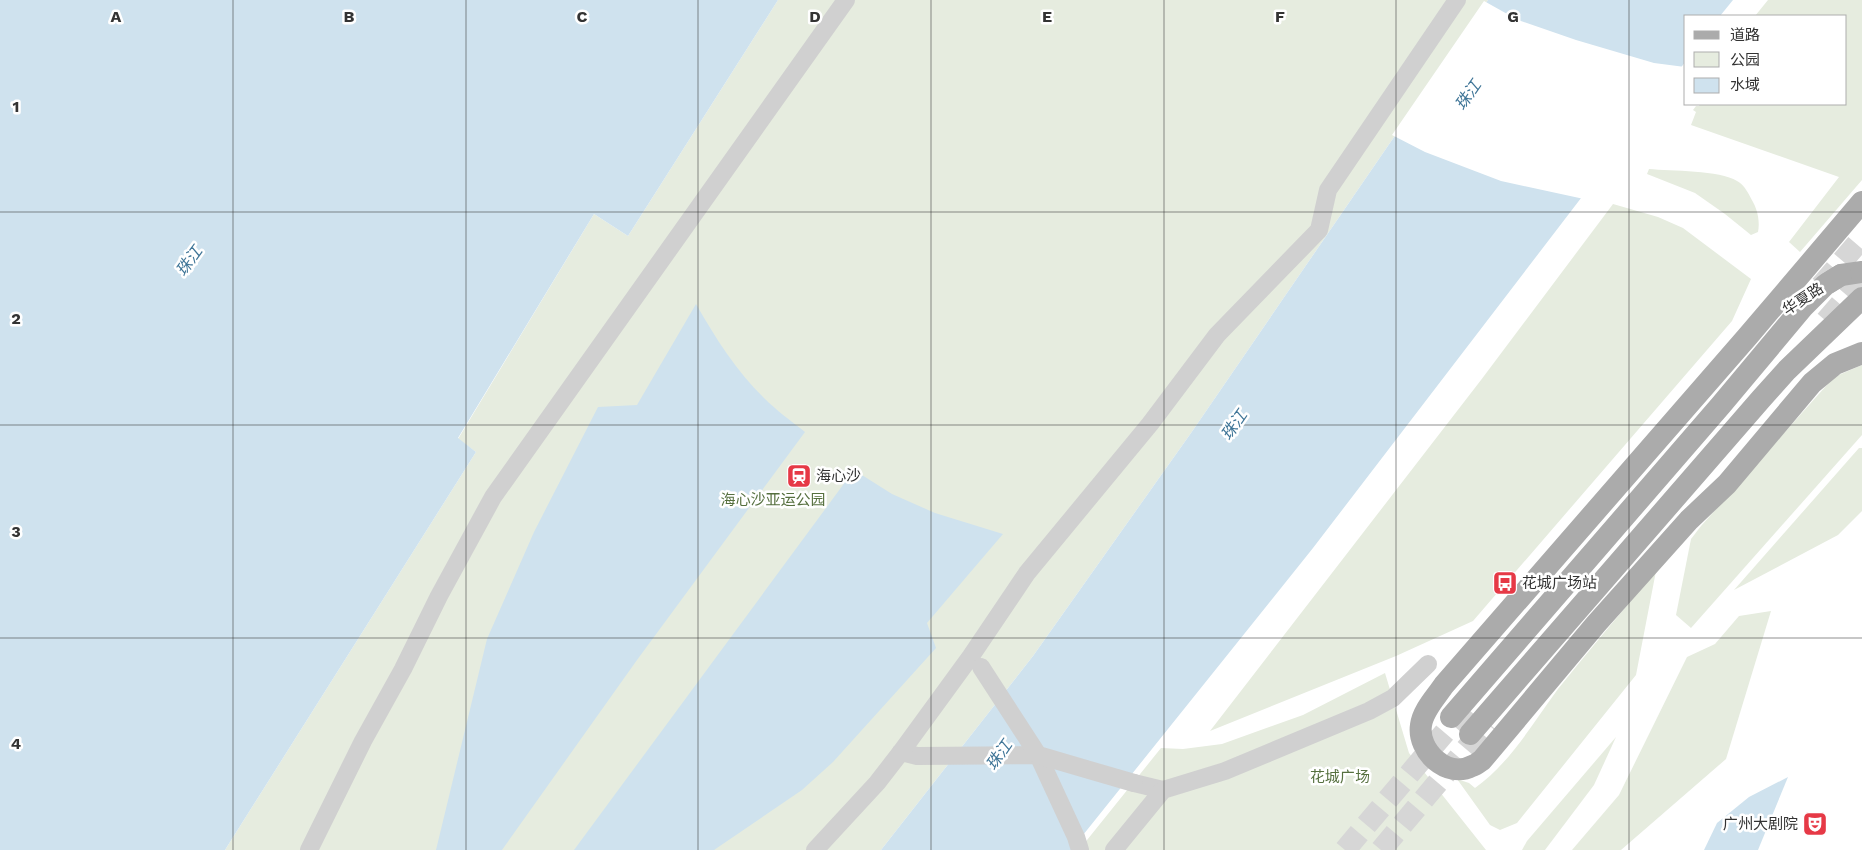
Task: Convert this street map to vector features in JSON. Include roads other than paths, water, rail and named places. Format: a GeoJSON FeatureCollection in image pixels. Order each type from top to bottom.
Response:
{"type":"FeatureCollection","features":[{"type":"Feature","properties":{"kind":"main road"},"geometry":{"type":"LineString","coordinates":[[1862,202],[1444,685],[1430,705],[1421,726],[1421,737],[1430,756],[1440,764],[1460,769],[1472,767],[1482,760],[1596,624],[1689,520],[1728,484],[1812,382],[1835,364],[1862,353]]}},
{"type":"Feature","properties":{"kind":"main road"},"geometry":{"type":"LineString","coordinates":[[1767,350],[1806,269]]}},
{"type":"Feature","properties":{"kind":"main road"},"geometry":{"type":"LineString","coordinates":[[1451,717],[1812,297],[1825,285],[1852,273]]}},
{"type":"Feature","properties":{"kind":"main road","name":"华夏路"},"geometry":{"type":"LineString","coordinates":[[1748,336],[1818,288],[1852,273]]}},
{"type":"Feature","properties":{"kind":"main road"},"geometry":{"type":"LineString","coordinates":[[1470,734],[1787,370],[1862,298]]}},
{"type":"Feature","properties":{"kind":"main road"},"geometry":{"type":"LineString","coordinates":[[1787,370],[1819,353],[1862,340]]}},
{"type":"Feature","properties":{"kind":"street"},"geometry":{"type":"LineString","coordinates":[[309,850],[359,749],[493,497],[846,0]]}},
{"type":"Feature","properties":{"kind":"street"},"geometry":{"type":"LineString","coordinates":[[815,850],[877,783],[909,754],[976,661],[1028,573],[1150,424],[1217,335],[1318,230],[1328,190],[1457,0]]}},
{"type":"Feature","properties":{"kind":"street"},"geometry":{"type":"LineString","coordinates":[[976,661],[1038,756],[1076,837],[1080,850]]}},
{"type":"Feature","properties":{"kind":"street"},"geometry":{"type":"LineString","coordinates":[[909,754],[1038,756],[1163,790],[1225,771],[1370,712],[1392,698],[1428,664]]}},
{"type":"Feature","properties":{"kind":"street"},"geometry":{"type":"LineString","coordinates":[[1114,850],[1163,790]]}},
{"type":"Feature","properties":{"kind":"water","name":"珠江"},"geometry":{"type":"Polygon","coordinates":[[[0,0],[778,0],[628,236],[594,214],[458,438],[476,452],[225,850],[0,850],[0,0]]]}},
{"type":"Feature","properties":{"kind":"water","name":"珠江"},"geometry":{"type":"Polygon","coordinates":[[[1488,0],[1733,0],[1721,15],[1684,15],[1684,64],[1313,548],[1071,850],[881,850],[1033,656],[1191,433],[1488,0]]]}},
{"type":"Feature","properties":{"kind":"water"},"geometry":{"type":"Polygon","coordinates":[[[696,304],[718,341],[744,377],[769,402],[805,432],[637,660],[502,850],[436,850],[487,639],[534,532],[598,407],[637,405],[696,304]]]}},
{"type":"Feature","properties":{"kind":"water"},"geometry":{"type":"Polygon","coordinates":[[[854,470],[892,494],[935,513],[1003,534],[927,623],[936,648],[833,762],[802,790],[714,850],[574,850],[854,470]]]}},
{"type":"Feature","properties":{"kind":"water"},"geometry":{"type":"Polygon","coordinates":[[[1788,777],[1758,850],[1704,850],[1717,823],[1749,797],[1788,777]]]}},
{"type":"Feature","properties":{"kind":"tunnel"},"geometry":{"type":"LineString","coordinates":[[1821,286],[1862,238]]}},
{"type":"Feature","properties":{"kind":"tunnel"},"geometry":{"type":"LineString","coordinates":[[1826,321],[1862,279]]}},
{"type":"Feature","properties":{"kind":"tunnel"},"geometry":{"type":"LineString","coordinates":[[1345,850],[1468,705]]}},
{"type":"Feature","properties":{"kind":"tunnel"},"geometry":{"type":"LineString","coordinates":[[1381,850],[1488,723]]}},
{"type":"Feature","properties":{"kind":"place","name":"海心沙"},"geometry":{"type":"Point","coordinates":[799,476]}},
{"type":"Feature","properties":{"kind":"place","name":"花城广场站"},"geometry":{"type":"Point","coordinates":[1505,583]}},
{"type":"Feature","properties":{"kind":"place","name":"广州大剧院"},"geometry":{"type":"Point","coordinates":[1815,824]}},
{"type":"Feature","properties":{"kind":"park label","name":"海心沙亚运公园"},"geometry":{"type":"Point","coordinates":[773,500]}},
{"type":"Feature","properties":{"kind":"park label","name":"花城广场"},"geometry":{"type":"Point","coordinates":[1340,777]}}]}
